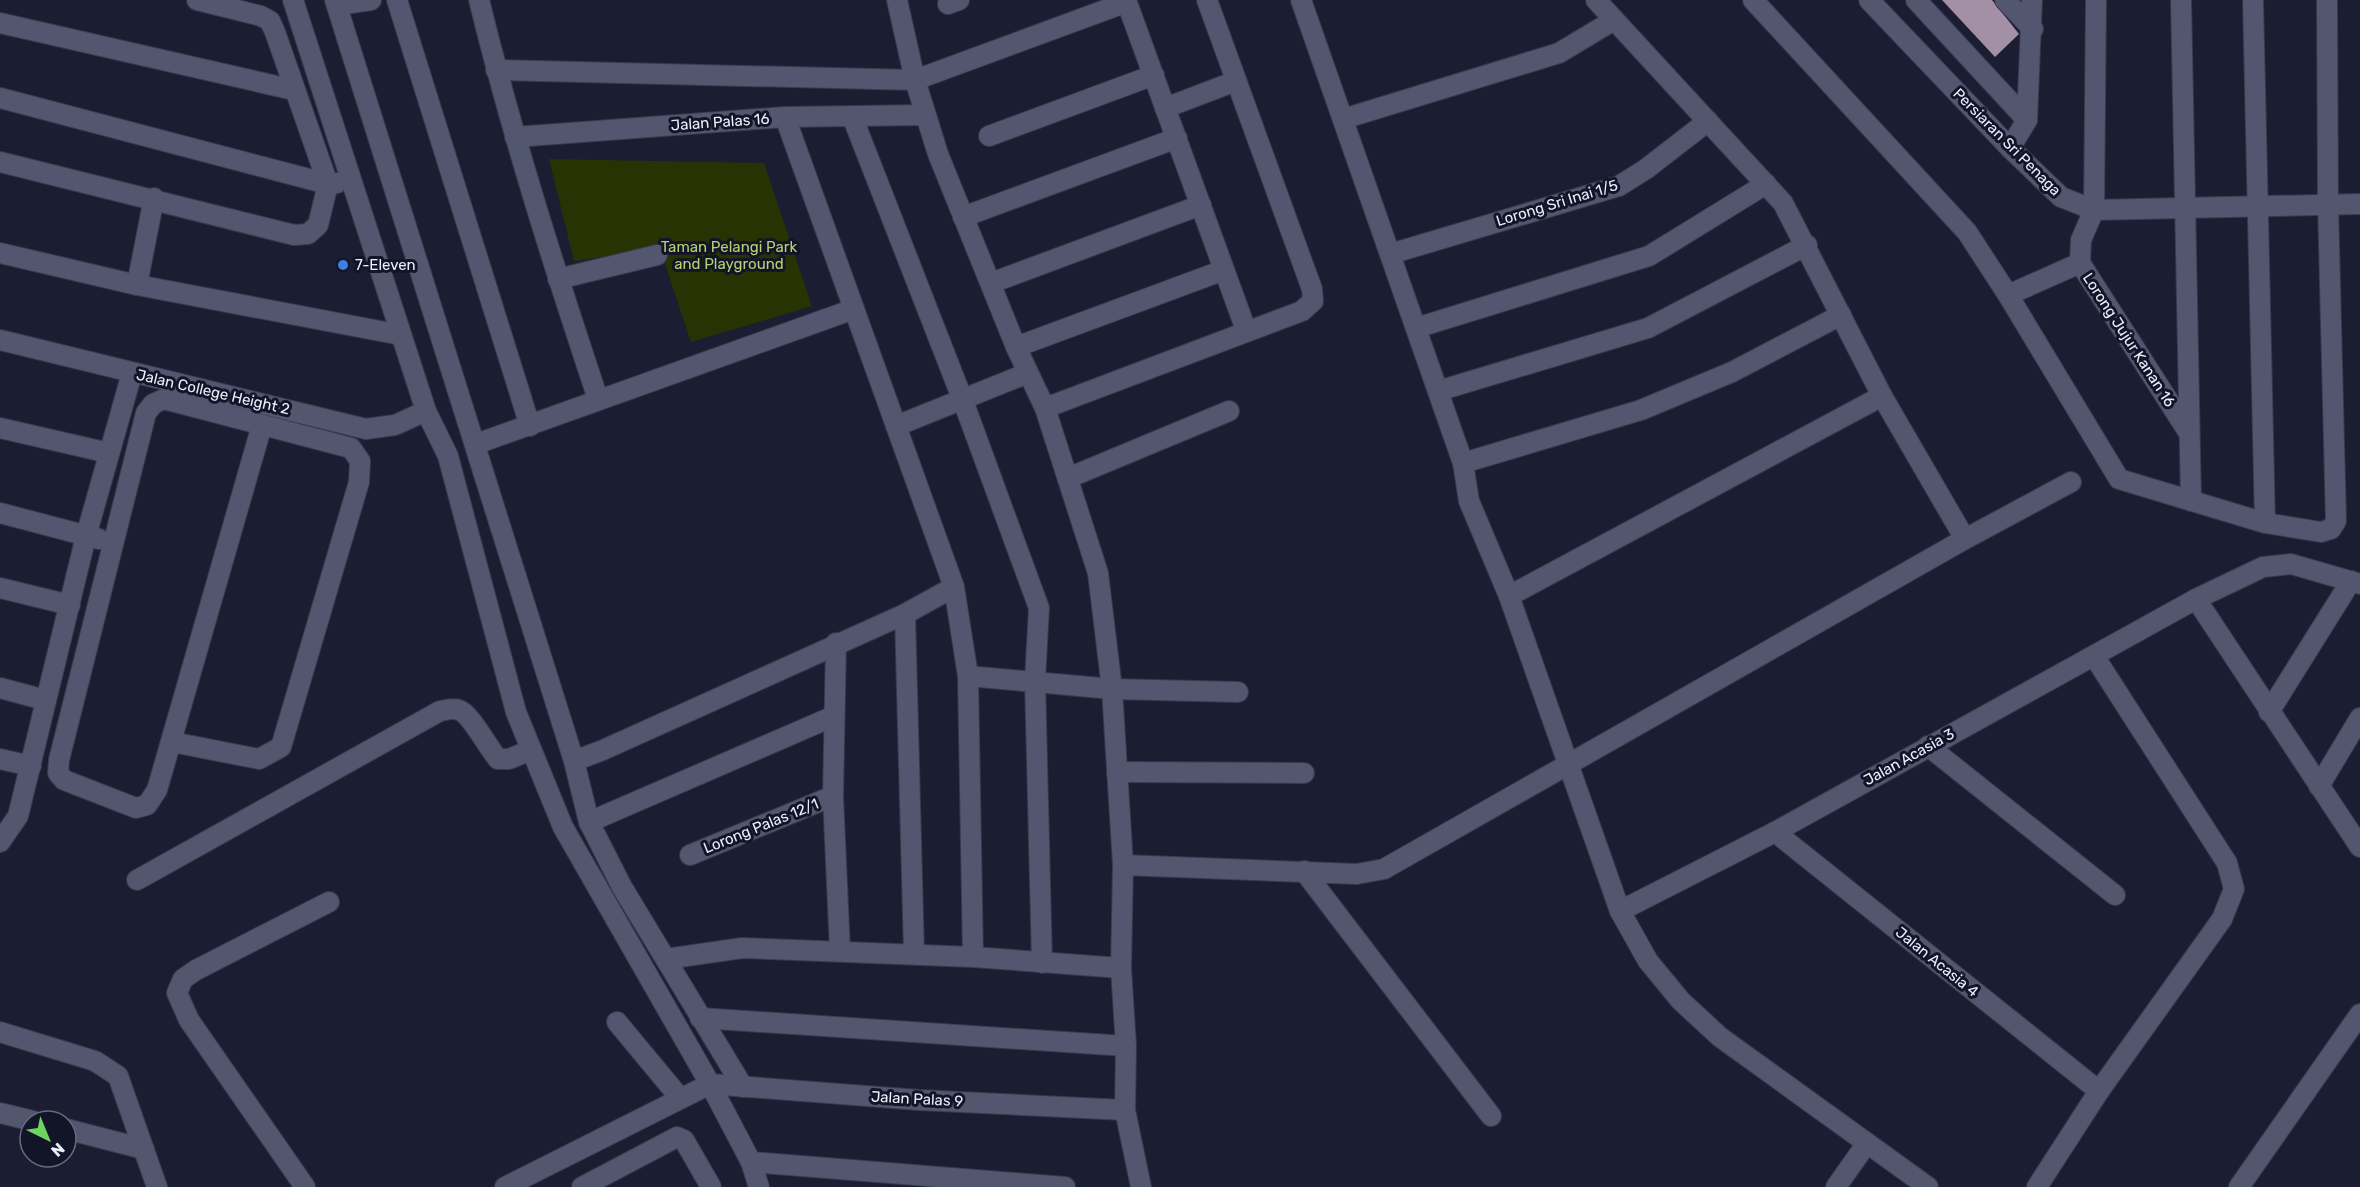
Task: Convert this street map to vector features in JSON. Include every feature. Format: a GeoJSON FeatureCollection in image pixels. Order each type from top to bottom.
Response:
{"type":"FeatureCollection","features":[{"type":"Feature","properties":{"kind":"street"},"geometry":{"type":"LineString","coordinates":[[0,162],[154,198],[294,235],[308,234],[318,225],[328,184],[270,21],[261,16],[197,0]]}},
{"type":"Feature","properties":{"kind":"street"},"geometry":{"type":"LineString","coordinates":[[293,0],[426,411],[448,456],[516,712],[563,827],[710,1084],[751,1162],[759,1187]]}},
{"type":"Feature","properties":{"kind":"street"},"geometry":{"type":"LineString","coordinates":[[371,0],[336,3],[574,761],[589,822],[622,887],[743,1088]]}},
{"type":"Feature","properties":{"kind":"street"},"geometry":{"type":"LineString","coordinates":[[397,0],[530,426]]}},
{"type":"Feature","properties":{"kind":"street"},"geometry":{"type":"LineString","coordinates":[[479,0],[496,70],[558,279],[598,399]]}},
{"type":"Feature","properties":{"kind":"street"},"geometry":{"type":"LineString","coordinates":[[897,0],[925,115],[963,217],[1016,347],[1045,408],[1098,573],[1112,688],[1123,865],[1121,968],[1126,1046],[1125,1110],[1141,1187]]}},
{"type":"Feature","properties":{"kind":"street"},"geometry":{"type":"LineString","coordinates":[[1045,408],[1246,330],[1302,311],[1313,301],[1312,289],[1207,0]]}},
{"type":"Feature","properties":{"kind":"street"},"geometry":{"type":"LineString","coordinates":[[1301,0],[1463,463],[1469,501],[1509,596],[1620,911],[1648,961],[1681,1000],[1719,1037],[1928,1187]]}},
{"type":"Feature","properties":{"kind":"street"},"geometry":{"type":"LineString","coordinates":[[1596,0],[1783,203],[1882,396],[1965,539]]}},
{"type":"Feature","properties":{"kind":"street"},"geometry":{"type":"LineString","coordinates":[[1753,0],[1967,232],[2008,295],[2119,479],[2265,523],[2321,532],[2331,529],[2336,521],[2328,205],[2327,0]]}},
{"type":"Feature","properties":{"kind":"street","name":"Persiaran Sri Penaga"},"geometry":{"type":"LineString","coordinates":[[1869,0],[2010,148],[2061,196],[2094,210],[2360,204]]}},
{"type":"Feature","properties":{"kind":"street"},"geometry":{"type":"LineString","coordinates":[[1916,0],[2027,120]]}},
{"type":"Feature","properties":{"kind":"street"},"geometry":{"type":"LineString","coordinates":[[2005,0],[2033,29]]}},
{"type":"Feature","properties":{"kind":"street"},"geometry":{"type":"LineString","coordinates":[[2010,148],[2027,120],[2033,29],[2032,0]]}},
{"type":"Feature","properties":{"kind":"street"},"geometry":{"type":"LineString","coordinates":[[2094,210],[2096,0]]}},
{"type":"Feature","properties":{"kind":"street"},"geometry":{"type":"LineString","coordinates":[[2181,0],[2191,501]]}},
{"type":"Feature","properties":{"kind":"street"},"geometry":{"type":"LineString","coordinates":[[2253,0],[2265,523]]}},
{"type":"Feature","properties":{"kind":"street"},"geometry":{"type":"LineString","coordinates":[[496,70],[915,80],[1126,1],[1246,330]]}},
{"type":"Feature","properties":{"kind":"street"},"geometry":{"type":"LineString","coordinates":[[1343,119],[1559,53],[1614,20]]}},
{"type":"Feature","properties":{"kind":"street"},"geometry":{"type":"LineString","coordinates":[[0,23],[294,90]]}},
{"type":"Feature","properties":{"kind":"street"},"geometry":{"type":"LineString","coordinates":[[989,136],[1154,75]]}},
{"type":"Feature","properties":{"kind":"street"},"geometry":{"type":"LineString","coordinates":[[1165,108],[1236,81]]}},
{"type":"Feature","properties":{"kind":"street"},"geometry":{"type":"LineString","coordinates":[[0,98],[328,184],[352,181]]}},
{"type":"Feature","properties":{"kind":"street","name":"Jalan Palas 16"},"geometry":{"type":"LineString","coordinates":[[516,137],[785,117],[925,115]]}},
{"type":"Feature","properties":{"kind":"street"},"geometry":{"type":"LineString","coordinates":[[852,116],[962,398],[1039,608],[1035,681],[1042,963]]}},
{"type":"Feature","properties":{"kind":"street"},"geometry":{"type":"LineString","coordinates":[[785,117],[954,587],[968,676],[973,957]]}},
{"type":"Feature","properties":{"kind":"street","name":"Lorong Sri Inai 1/5"},"geometry":{"type":"LineString","coordinates":[[1390,254],[1619,186],[1646,169],[1708,121]]}},
{"type":"Feature","properties":{"kind":"street"},"geometry":{"type":"LineString","coordinates":[[963,217],[1177,138]]}},
{"type":"Feature","properties":{"kind":"street"},"geometry":{"type":"LineString","coordinates":[[1416,328],[1649,256],[1766,184]]}},
{"type":"Feature","properties":{"kind":"street"},"geometry":{"type":"LineString","coordinates":[[137,285],[154,198]]}},
{"type":"Feature","properties":{"kind":"street"},"geometry":{"type":"LineString","coordinates":[[991,283],[1201,205]]}},
{"type":"Feature","properties":{"kind":"street","name":"Lorong Jujur Kanan 16"},"geometry":{"type":"LineString","coordinates":[[2094,210],[2081,240],[2080,263],[2189,433]]}},
{"type":"Feature","properties":{"kind":"street"},"geometry":{"type":"LineString","coordinates":[[1438,391],[1648,328],[1806,245]]}},
{"type":"Feature","properties":{"kind":"street"},"geometry":{"type":"LineString","coordinates":[[0,253],[137,285],[401,335]]}},
{"type":"Feature","properties":{"kind":"street"},"geometry":{"type":"LineString","coordinates":[[558,279],[657,255]]}},
{"type":"Feature","properties":{"kind":"street"},"geometry":{"type":"LineString","coordinates":[[2008,295],[2080,263]]}},
{"type":"Feature","properties":{"kind":"street"},"geometry":{"type":"LineString","coordinates":[[1016,347],[1224,270]]}},
{"type":"Feature","properties":{"kind":"street"},"geometry":{"type":"LineString","coordinates":[[476,444],[854,309]]}},
{"type":"Feature","properties":{"kind":"street"},"geometry":{"type":"LineString","coordinates":[[1463,463],[1641,410],[1732,372],[1841,315]]}},
{"type":"Feature","properties":{"kind":"street","name":"Jalan College Height 2"},"geometry":{"type":"LineString","coordinates":[[0,340],[366,429],[395,425],[426,411]]}},
{"type":"Feature","properties":{"kind":"street"},"geometry":{"type":"LineString","coordinates":[[0,842],[18,816],[86,536],[132,373]]}},
{"type":"Feature","properties":{"kind":"street"},"geometry":{"type":"LineString","coordinates":[[896,426],[1028,373]]}},
{"type":"Feature","properties":{"kind":"street"},"geometry":{"type":"LineString","coordinates":[[1509,596],[1882,396]]}},
{"type":"Feature","properties":{"kind":"street"},"geometry":{"type":"LineString","coordinates":[[172,742],[259,759],[280,747],[359,482],[360,461],[351,448],[164,399],[153,404],[146,413],[59,760],[58,773],[64,780],[136,808],[147,805],[157,790],[262,425]]}},
{"type":"Feature","properties":{"kind":"street"},"geometry":{"type":"LineString","coordinates":[[1068,478],[1229,411]]}},
{"type":"Feature","properties":{"kind":"street"},"geometry":{"type":"LineString","coordinates":[[0,428],[109,453]]}},
{"type":"Feature","properties":{"kind":"street"},"geometry":{"type":"LineString","coordinates":[[1123,865],[1357,874],[1384,869],[1965,539],[2071,482]]}},
{"type":"Feature","properties":{"kind":"street"},"geometry":{"type":"LineString","coordinates":[[0,513],[114,543]]}},
{"type":"Feature","properties":{"kind":"street","name":"Jalan Acasia 3"},"geometry":{"type":"LineString","coordinates":[[1620,911],[1775,832],[2196,599],[2263,567],[2291,564],[2356,582]]}},
{"type":"Feature","properties":{"kind":"street"},"geometry":{"type":"LineString","coordinates":[[2269,712],[2356,582]]}},
{"type":"Feature","properties":{"kind":"street"},"geometry":{"type":"LineString","coordinates":[[574,761],[905,614],[954,587]]}},
{"type":"Feature","properties":{"kind":"street"},"geometry":{"type":"LineString","coordinates":[[0,588],[70,605]]}},
{"type":"Feature","properties":{"kind":"street"},"geometry":{"type":"LineString","coordinates":[[2196,599],[2360,846]]}},
{"type":"Feature","properties":{"kind":"street"},"geometry":{"type":"LineString","coordinates":[[905,614],[914,954]]}},
{"type":"Feature","properties":{"kind":"street"},"geometry":{"type":"LineString","coordinates":[[836,643],[833,796],[840,951]]}},
{"type":"Feature","properties":{"kind":"street"},"geometry":{"type":"LineString","coordinates":[[2037,1187],[2099,1091],[2222,919],[2234,889],[2227,863],[2094,656]]}},
{"type":"Feature","properties":{"kind":"street"},"geometry":{"type":"LineString","coordinates":[[968,676],[1112,688],[1238,692]]}},
{"type":"Feature","properties":{"kind":"street"},"geometry":{"type":"LineString","coordinates":[[0,688],[45,700]]}},
{"type":"Feature","properties":{"kind":"street"},"geometry":{"type":"LineString","coordinates":[[137,880],[440,711],[457,709],[466,713],[488,748],[498,759],[509,759],[531,750]]}},
{"type":"Feature","properties":{"kind":"street"},"geometry":{"type":"LineString","coordinates":[[589,822],[834,716]]}},
{"type":"Feature","properties":{"kind":"street"},"geometry":{"type":"LineString","coordinates":[[2319,786],[2360,718]]}},
{"type":"Feature","properties":{"kind":"street"},"geometry":{"type":"LineString","coordinates":[[1929,746],[2115,895]]}},
{"type":"Feature","properties":{"kind":"street"},"geometry":{"type":"LineString","coordinates":[[0,759],[30,766]]}},
{"type":"Feature","properties":{"kind":"street"},"geometry":{"type":"LineString","coordinates":[[1117,772],[1304,773]]}},
{"type":"Feature","properties":{"kind":"street","name":"Lorong Palas 12/1"},"geometry":{"type":"LineString","coordinates":[[690,855],[833,796]]}},
{"type":"Feature","properties":{"kind":"street","name":"Jalan Acasia 4"},"geometry":{"type":"LineString","coordinates":[[1775,832],[2099,1091]]}},
{"type":"Feature","properties":{"kind":"street"},"geometry":{"type":"LineString","coordinates":[[1304,871],[1491,1116]]}},
{"type":"Feature","properties":{"kind":"street"},"geometry":{"type":"LineString","coordinates":[[305,1187],[189,1020],[177,993],[183,979],[196,970],[329,902]]}},
{"type":"Feature","properties":{"kind":"street"},"geometry":{"type":"LineString","coordinates":[[666,959],[742,948],[973,957],[1121,968]]}},
{"type":"Feature","properties":{"kind":"street"},"geometry":{"type":"LineString","coordinates":[[2239,1187],[2360,1014]]}},
{"type":"Feature","properties":{"kind":"street"},"geometry":{"type":"LineString","coordinates":[[700,1018],[1126,1046]]}},
{"type":"Feature","properties":{"kind":"street"},"geometry":{"type":"LineString","coordinates":[[617,1022],[680,1098]]}},
{"type":"Feature","properties":{"kind":"street"},"geometry":{"type":"LineString","coordinates":[[0,1032],[95,1061],[118,1076],[158,1187]]}},
{"type":"Feature","properties":{"kind":"street"},"geometry":{"type":"LineString","coordinates":[[505,1187],[710,1084]]}},
{"type":"Feature","properties":{"kind":"street","name":"Jalan Palas 9"},"geometry":{"type":"LineString","coordinates":[[710,1084],[743,1088],[1125,1110]]}},
{"type":"Feature","properties":{"kind":"street"},"geometry":{"type":"LineString","coordinates":[[0,1113],[18,1117]]}},
{"type":"Feature","properties":{"kind":"street"},"geometry":{"type":"LineString","coordinates":[[78,1132],[144,1149]]}},
{"type":"Feature","properties":{"kind":"street"},"geometry":{"type":"LineString","coordinates":[[582,1187],[677,1137],[684,1140],[711,1187]]}},
{"type":"Feature","properties":{"kind":"street"},"geometry":{"type":"LineString","coordinates":[[1836,1187],[1867,1143]]}},
{"type":"Feature","properties":{"kind":"street"},"geometry":{"type":"LineString","coordinates":[[751,1162],[1065,1187]]}},
{"type":"Feature","properties":{"kind":"green space","name":"Taman Pelangi Park and Playground"},"geometry":{"type":"Polygon","coordinates":[[[549,159],[764,163],[812,306],[691,342],[660,249],[574,261],[549,159]]]}},
{"type":"Feature","properties":{"kind":"building"},"geometry":{"type":"Polygon","coordinates":[[[1942,0],[1992,0],[2019,34],[1995,57],[1942,0]]]}},
{"type":"Feature","properties":{"kind":"place","name":"7-Eleven"},"geometry":{"type":"Point","coordinates":[343,265]}}]}
